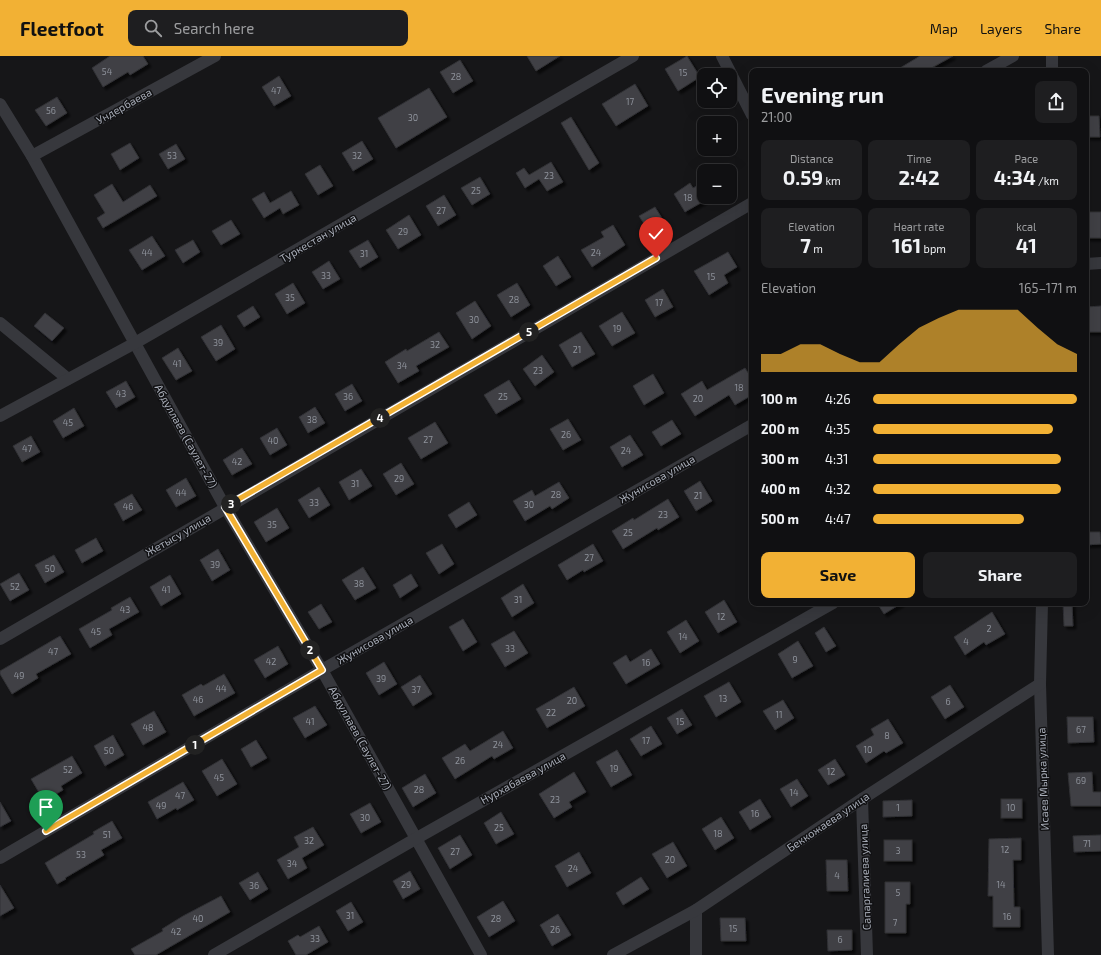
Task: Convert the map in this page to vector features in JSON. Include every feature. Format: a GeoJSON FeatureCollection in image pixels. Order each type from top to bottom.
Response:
{"type":"FeatureCollection","features":[{"type":"Feature","properties":{"kind":"street","name":"Ундербаева"},"geometry":{"type":"LineString","coordinates":[[32,156],[215,56]]}},
{"type":"Feature","properties":{"kind":"street","name":"Туркестан улица"},"geometry":{"type":"LineString","coordinates":[[0,416],[134,343],[633,56]]}},
{"type":"Feature","properties":{"kind":"street"},"geometry":{"type":"LineString","coordinates":[[722,56],[749,109]]}},
{"type":"Feature","properties":{"kind":"street"},"geometry":{"type":"LineString","coordinates":[[991,68],[1013,56]]}},
{"type":"Feature","properties":{"kind":"street"},"geometry":{"type":"LineString","coordinates":[[1052,56],[1052,68]]}},
{"type":"Feature","properties":{"kind":"street","name":"Абдуллаев (Саулет-27)"},"geometry":{"type":"LineString","coordinates":[[0,104],[32,156],[225,507],[322,670],[481,955]]}},
{"type":"Feature","properties":{"kind":"street","name":"Жетысу улица"},"geometry":{"type":"LineString","coordinates":[[0,639],[225,507],[749,205]]}},
{"type":"Feature","properties":{"kind":"street"},"geometry":{"type":"LineString","coordinates":[[1089,264],[1101,263]]}},
{"type":"Feature","properties":{"kind":"street"},"geometry":{"type":"LineString","coordinates":[[0,323],[68,379]]}},
{"type":"Feature","properties":{"kind":"street","name":"Жунисова улица"},"geometry":{"type":"LineString","coordinates":[[0,858],[322,670],[749,427]]}},
{"type":"Feature","properties":{"kind":"street","name":"Нурхабаева улица"},"geometry":{"type":"LineString","coordinates":[[214,955],[416,838],[828,606]]}},
{"type":"Feature","properties":{"kind":"street","name":"Исаев Мырка улица"},"geometry":{"type":"LineString","coordinates":[[1042,606],[1040,684],[1048,955]]}},
{"type":"Feature","properties":{"kind":"street","name":"Беккожаева улица"},"geometry":{"type":"LineString","coordinates":[[613,955],[696,910],[862,799],[1040,684]]}},
{"type":"Feature","properties":{"kind":"street","name":"Сапаргалиева улица"},"geometry":{"type":"LineString","coordinates":[[862,799],[867,955]]}},
{"type":"Feature","properties":{"kind":"street"},"geometry":{"type":"LineString","coordinates":[[696,910],[696,955]]}},
{"type":"Feature","properties":{"kind":"building"},"geometry":{"type":"Polygon","coordinates":[[[110,56],[143,56],[148,64],[130,75],[128,72],[103,87],[92,68],[110,56]]]}},
{"type":"Feature","properties":{"kind":"building"},"geometry":{"type":"Polygon","coordinates":[[[527,56],[560,56],[536,71],[527,56]]]}},
{"type":"Feature","properties":{"kind":"building"},"geometry":{"type":"Polygon","coordinates":[[[687,56],[697,72],[697,79],[678,91],[665,69],[687,56]]]}},
{"type":"Feature","properties":{"kind":"building"},"geometry":{"type":"Polygon","coordinates":[[[920,56],[953,56],[931,68],[900,68],[920,56]]]}},
{"type":"Feature","properties":{"kind":"building"},"geometry":{"type":"Polygon","coordinates":[[[460,60],[473,81],[453,93],[440,72],[460,60]]]}},
{"type":"Feature","properties":{"kind":"building"},"geometry":{"type":"Polygon","coordinates":[[[279,76],[291,96],[274,106],[262,87],[279,76]]]}},
{"type":"Feature","properties":{"kind":"building"},"geometry":{"type":"Polygon","coordinates":[[[635,84],[648,106],[616,126],[602,104],[635,84]]]}},
{"type":"Feature","properties":{"kind":"building"},"geometry":{"type":"Polygon","coordinates":[[[429,88],[447,117],[396,148],[378,118],[429,88]]]}},
{"type":"Feature","properties":{"kind":"building"},"geometry":{"type":"Polygon","coordinates":[[[57,97],[67,113],[46,126],[35,110],[57,97]]]}},
{"type":"Feature","properties":{"kind":"building"},"geometry":{"type":"Polygon","coordinates":[[[1089,116],[1099,116],[1100,137],[1089,137],[1089,116]]]}},
{"type":"Feature","properties":{"kind":"building"},"geometry":{"type":"Polygon","coordinates":[[[571,117],[599,163],[589,170],[561,123],[571,117]]]}},
{"type":"Feature","properties":{"kind":"building"},"geometry":{"type":"Polygon","coordinates":[[[362,141],[373,159],[353,171],[342,153],[362,141]]]}},
{"type":"Feature","properties":{"kind":"building"},"geometry":{"type":"Polygon","coordinates":[[[130,143],[139,158],[120,170],[111,154],[130,143]]]}},
{"type":"Feature","properties":{"kind":"building"},"geometry":{"type":"Polygon","coordinates":[[[176,144],[185,159],[168,169],[159,154],[176,144]]]}},
{"type":"Feature","properties":{"kind":"building"},"geometry":{"type":"Polygon","coordinates":[[[551,162],[563,182],[547,191],[539,179],[525,188],[516,173],[524,168],[529,175],[551,162]]]}},
{"type":"Feature","properties":{"kind":"building"},"geometry":{"type":"Polygon","coordinates":[[[320,165],[333,186],[318,195],[305,174],[320,165]]]}},
{"type":"Feature","properties":{"kind":"building"},"geometry":{"type":"Polygon","coordinates":[[[480,177],[490,194],[472,205],[461,188],[480,177]]]}},
{"type":"Feature","properties":{"kind":"building"},"geometry":{"type":"Polygon","coordinates":[[[690,183],[693,188],[697,186],[697,204],[699,204],[685,212],[674,194],[690,183]]]}},
{"type":"Feature","properties":{"kind":"building"},"geometry":{"type":"Polygon","coordinates":[[[112,184],[123,202],[150,185],[157,196],[103,228],[97,218],[105,213],[94,195],[112,184]]]}},
{"type":"Feature","properties":{"kind":"building"},"geometry":{"type":"Polygon","coordinates":[[[291,191],[299,205],[283,214],[280,208],[264,218],[252,199],[264,192],[270,203],[291,191]]]}},
{"type":"Feature","properties":{"kind":"building"},"geometry":{"type":"Polygon","coordinates":[[[444,195],[456,215],[438,226],[426,206],[444,195]]]}},
{"type":"Feature","properties":{"kind":"building"},"geometry":{"type":"Polygon","coordinates":[[[655,207],[665,223],[650,233],[639,216],[655,207]]]}},
{"type":"Feature","properties":{"kind":"building"},"geometry":{"type":"Polygon","coordinates":[[[1089,212],[1101,212],[1101,238],[1089,238],[1089,212]]]}},
{"type":"Feature","properties":{"kind":"building"},"geometry":{"type":"Polygon","coordinates":[[[409,215],[421,235],[398,249],[386,230],[409,215]]]}},
{"type":"Feature","properties":{"kind":"building"},"geometry":{"type":"Polygon","coordinates":[[[231,220],[240,234],[221,245],[212,231],[231,220]]]}},
{"type":"Feature","properties":{"kind":"building"},"geometry":{"type":"Polygon","coordinates":[[[613,225],[625,245],[592,267],[581,250],[604,237],[601,232],[613,225]]]}},
{"type":"Feature","properties":{"kind":"building"},"geometry":{"type":"Polygon","coordinates":[[[152,236],[165,256],[142,270],[129,250],[152,236]]]}},
{"type":"Feature","properties":{"kind":"building"},"geometry":{"type":"Polygon","coordinates":[[[193,240],[200,252],[183,263],[175,250],[193,240]]]}},
{"type":"Feature","properties":{"kind":"building"},"geometry":{"type":"Polygon","coordinates":[[[368,240],[378,257],[360,268],[349,251],[368,240]]]}},
{"type":"Feature","properties":{"kind":"building"},"geometry":{"type":"Polygon","coordinates":[[[728,252],[737,267],[724,275],[728,283],[709,295],[694,271],[728,252]]]}},
{"type":"Feature","properties":{"kind":"building"},"geometry":{"type":"Polygon","coordinates":[[[558,256],[571,277],[556,286],[543,266],[558,256]]]}},
{"type":"Feature","properties":{"kind":"building"},"geometry":{"type":"Polygon","coordinates":[[[329,261],[340,279],[323,289],[312,272],[329,261]]]}},
{"type":"Feature","properties":{"kind":"building"},"geometry":{"type":"Polygon","coordinates":[[[293,283],[305,303],[287,314],[275,294],[293,283]]]}},
{"type":"Feature","properties":{"kind":"building"},"geometry":{"type":"Polygon","coordinates":[[[517,283],[530,305],[511,317],[497,295],[517,283]]]}},
{"type":"Feature","properties":{"kind":"building"},"geometry":{"type":"Polygon","coordinates":[[[663,289],[673,307],[655,317],[645,300],[663,289]]]}},
{"type":"Feature","properties":{"kind":"building"},"geometry":{"type":"Polygon","coordinates":[[[475,301],[491,326],[472,339],[456,313],[475,301]]]}},
{"type":"Feature","properties":{"kind":"building"},"geometry":{"type":"Polygon","coordinates":[[[253,306],[260,317],[244,327],[237,316],[253,306]]]}},
{"type":"Feature","properties":{"kind":"building"},"geometry":{"type":"Polygon","coordinates":[[[1101,306],[1101,332],[1089,332],[1089,307],[1101,306]]]}},
{"type":"Feature","properties":{"kind":"building"},"geometry":{"type":"Polygon","coordinates":[[[622,312],[635,333],[612,346],[599,326],[622,312]]]}},
{"type":"Feature","properties":{"kind":"building"},"geometry":{"type":"Polygon","coordinates":[[[45,313],[64,328],[52,341],[34,326],[45,313]]]}},
{"type":"Feature","properties":{"kind":"building"},"geometry":{"type":"Polygon","coordinates":[[[221,325],[235,349],[216,361],[201,337],[221,325]]]}},
{"type":"Feature","properties":{"kind":"building"},"geometry":{"type":"Polygon","coordinates":[[[439,332],[449,347],[416,366],[419,371],[398,383],[385,362],[439,332]]]}},
{"type":"Feature","properties":{"kind":"building"},"geometry":{"type":"Polygon","coordinates":[[[581,332],[595,354],[572,367],[559,345],[581,332]]]}},
{"type":"Feature","properties":{"kind":"building"},"geometry":{"type":"Polygon","coordinates":[[[178,348],[192,371],[176,380],[162,358],[178,348]]]}},
{"type":"Feature","properties":{"kind":"building"},"geometry":{"type":"Polygon","coordinates":[[[542,355],[554,372],[535,386],[523,369],[542,355]]]}},
{"type":"Feature","properties":{"kind":"building"},"geometry":{"type":"Polygon","coordinates":[[[745,368],[749,374],[749,397],[735,405],[729,395],[695,416],[681,394],[702,381],[707,390],[745,368]]]}},
{"type":"Feature","properties":{"kind":"building"},"geometry":{"type":"Polygon","coordinates":[[[653,374],[664,393],[644,405],[633,386],[653,374]]]}},
{"type":"Feature","properties":{"kind":"building"},"geometry":{"type":"Polygon","coordinates":[[[509,380],[521,399],[496,414],[484,395],[509,380]]]}},
{"type":"Feature","properties":{"kind":"building"},"geometry":{"type":"Polygon","coordinates":[[[126,381],[135,397],[116,408],[106,392],[126,381]]]}},
{"type":"Feature","properties":{"kind":"building"},"geometry":{"type":"Polygon","coordinates":[[[352,384],[362,401],[345,411],[335,394],[352,384]]]}},
{"type":"Feature","properties":{"kind":"building"},"geometry":{"type":"Polygon","coordinates":[[[315,407],[325,423],[308,433],[299,417],[315,407]]]}},
{"type":"Feature","properties":{"kind":"building"},"geometry":{"type":"Polygon","coordinates":[[[74,408],[84,426],[63,438],[53,421],[74,408]]]}},
{"type":"Feature","properties":{"kind":"building"},"geometry":{"type":"Polygon","coordinates":[[[568,419],[581,440],[563,450],[550,429],[568,419]]]}},
{"type":"Feature","properties":{"kind":"building"},"geometry":{"type":"Polygon","coordinates":[[[672,420],[681,434],[661,446],[652,432],[672,420]]]}},
{"type":"Feature","properties":{"kind":"building"},"geometry":{"type":"Polygon","coordinates":[[[435,422],[448,443],[421,459],[408,438],[435,422]]]}},
{"type":"Feature","properties":{"kind":"building"},"geometry":{"type":"Polygon","coordinates":[[[277,428],[287,445],[270,455],[260,438],[277,428]]]}},
{"type":"Feature","properties":{"kind":"building"},"geometry":{"type":"Polygon","coordinates":[[[630,435],[643,455],[622,467],[610,447],[630,435]]]}},
{"type":"Feature","properties":{"kind":"building"},"geometry":{"type":"Polygon","coordinates":[[[31,436],[40,452],[22,462],[13,446],[31,436]]]}},
{"type":"Feature","properties":{"kind":"building"},"geometry":{"type":"Polygon","coordinates":[[[242,448],[252,464],[232,475],[223,460],[242,448]]]}},
{"type":"Feature","properties":{"kind":"building"},"geometry":{"type":"Polygon","coordinates":[[[401,463],[414,484],[396,495],[383,474],[401,463]]]}},
{"type":"Feature","properties":{"kind":"building"},"geometry":{"type":"Polygon","coordinates":[[[361,469],[372,486],[349,500],[339,482],[361,469]]]}},
{"type":"Feature","properties":{"kind":"building"},"geometry":{"type":"Polygon","coordinates":[[[186,478],[196,496],[176,507],[166,490],[186,478]]]}},
{"type":"Feature","properties":{"kind":"building"},"geometry":{"type":"Polygon","coordinates":[[[700,481],[712,501],[696,511],[684,491],[700,481]]]}},
{"type":"Feature","properties":{"kind":"building"},"geometry":{"type":"Polygon","coordinates":[[[559,482],[569,498],[552,509],[550,506],[525,521],[513,501],[532,490],[535,496],[559,482]]]}},
{"type":"Feature","properties":{"kind":"building"},"geometry":{"type":"Polygon","coordinates":[[[319,487],[330,505],[309,518],[298,500],[319,487]]]}},
{"type":"Feature","properties":{"kind":"building"},"geometry":{"type":"Polygon","coordinates":[[[132,494],[142,510],[123,521],[114,504],[132,494]]]}},
{"type":"Feature","properties":{"kind":"building"},"geometry":{"type":"Polygon","coordinates":[[[668,499],[679,517],[658,530],[657,528],[623,549],[612,531],[633,518],[634,520],[668,499]]]}},
{"type":"Feature","properties":{"kind":"building"},"geometry":{"type":"Polygon","coordinates":[[[469,502],[477,515],[456,528],[448,515],[469,502]]]}},
{"type":"Feature","properties":{"kind":"building"},"geometry":{"type":"Polygon","coordinates":[[[277,508],[289,528],[266,542],[254,522],[277,508]]]}},
{"type":"Feature","properties":{"kind":"building"},"geometry":{"type":"Polygon","coordinates":[[[1089,532],[1100,532],[1101,544],[1089,545],[1089,532]]]}},
{"type":"Feature","properties":{"kind":"building"},"geometry":{"type":"Polygon","coordinates":[[[96,538],[103,551],[82,563],[75,550],[96,538]]]}},
{"type":"Feature","properties":{"kind":"building"},"geometry":{"type":"Polygon","coordinates":[[[442,544],[454,564],[439,574],[426,553],[442,544]]]}},
{"type":"Feature","properties":{"kind":"building"},"geometry":{"type":"Polygon","coordinates":[[[593,544],[603,561],[584,572],[583,570],[567,580],[558,565],[593,544]]]}},
{"type":"Feature","properties":{"kind":"building"},"geometry":{"type":"Polygon","coordinates":[[[218,549],[230,570],[212,581],[200,560],[218,549]]]}},
{"type":"Feature","properties":{"kind":"building"},"geometry":{"type":"Polygon","coordinates":[[[54,555],[64,572],[45,583],[35,565],[54,555]]]}},
{"type":"Feature","properties":{"kind":"building"},"geometry":{"type":"Polygon","coordinates":[[[363,567],[376,588],[355,600],[342,580],[363,567]]]}},
{"type":"Feature","properties":{"kind":"building"},"geometry":{"type":"Polygon","coordinates":[[[19,573],[29,590],[10,601],[0,584],[19,573]]]}},
{"type":"Feature","properties":{"kind":"building"},"geometry":{"type":"Polygon","coordinates":[[[411,574],[418,586],[400,598],[393,585],[411,574]]]}},
{"type":"Feature","properties":{"kind":"building"},"geometry":{"type":"Polygon","coordinates":[[[170,575],[181,594],[161,606],[150,587],[170,575]]]}},
{"type":"Feature","properties":{"kind":"building"},"geometry":{"type":"Polygon","coordinates":[[[523,584],[534,603],[512,617],[501,598],[523,584]]]}},
{"type":"Feature","properties":{"kind":"building"},"geometry":{"type":"Polygon","coordinates":[[[130,597],[139,612],[109,629],[112,635],[90,648],[79,629],[112,610],[111,608],[130,597]]]}},
{"type":"Feature","properties":{"kind":"building"},"geometry":{"type":"Polygon","coordinates":[[[724,600],[737,622],[718,633],[705,612],[724,600]]]}},
{"type":"Feature","properties":{"kind":"building"},"geometry":{"type":"Polygon","coordinates":[[[321,604],[332,622],[319,629],[308,612],[321,604]]]}},
{"type":"Feature","properties":{"kind":"building"},"geometry":{"type":"Polygon","coordinates":[[[879,606],[897,606],[884,614],[879,606]]]}},
{"type":"Feature","properties":{"kind":"building"},"geometry":{"type":"Polygon","coordinates":[[[1063,606],[1072,606],[1073,626],[1064,626],[1063,606]]]}},
{"type":"Feature","properties":{"kind":"building"},"geometry":{"type":"Polygon","coordinates":[[[992,612],[1005,634],[986,645],[984,642],[965,655],[954,637],[992,612]]]}},
{"type":"Feature","properties":{"kind":"building"},"geometry":{"type":"Polygon","coordinates":[[[463,619],[477,642],[463,651],[449,627],[463,619]]]}},
{"type":"Feature","properties":{"kind":"building"},"geometry":{"type":"Polygon","coordinates":[[[686,620],[699,641],[680,653],[667,632],[686,620]]]}},
{"type":"Feature","properties":{"kind":"building"},"geometry":{"type":"Polygon","coordinates":[[[824,627],[836,646],[826,652],[815,633],[824,627]]]}},
{"type":"Feature","properties":{"kind":"building"},"geometry":{"type":"Polygon","coordinates":[[[514,631],[528,653],[505,667],[491,644],[514,631]]]}},
{"type":"Feature","properties":{"kind":"building"},"geometry":{"type":"Polygon","coordinates":[[[60,636],[71,654],[36,674],[38,678],[12,694],[0,674],[0,671],[60,636]]]}},
{"type":"Feature","properties":{"kind":"building"},"geometry":{"type":"Polygon","coordinates":[[[798,641],[813,666],[792,678],[778,654],[798,641]]]}},
{"type":"Feature","properties":{"kind":"building"},"geometry":{"type":"Polygon","coordinates":[[[278,646],[288,664],[265,678],[254,660],[278,646]]]}},
{"type":"Feature","properties":{"kind":"building"},"geometry":{"type":"Polygon","coordinates":[[[651,649],[660,664],[626,684],[613,663],[626,655],[630,662],[651,649]]]}},
{"type":"Feature","properties":{"kind":"building"},"geometry":{"type":"Polygon","coordinates":[[[384,662],[397,684],[379,695],[366,673],[384,662]]]}},
{"type":"Feature","properties":{"kind":"building"},"geometry":{"type":"Polygon","coordinates":[[[224,674],[235,693],[194,716],[182,695],[201,684],[203,686],[224,674]]]}},
{"type":"Feature","properties":{"kind":"building"},"geometry":{"type":"Polygon","coordinates":[[[420,675],[432,694],[413,706],[401,687],[420,675]]]}},
{"type":"Feature","properties":{"kind":"building"},"geometry":{"type":"Polygon","coordinates":[[[729,682],[741,702],[716,717],[704,696],[729,682]]]}},
{"type":"Feature","properties":{"kind":"building"},"geometry":{"type":"Polygon","coordinates":[[[950,685],[964,707],[945,719],[931,697],[950,685]]]}},
{"type":"Feature","properties":{"kind":"building"},"geometry":{"type":"Polygon","coordinates":[[[574,687],[585,706],[547,728],[536,709],[574,687]]]}},
{"type":"Feature","properties":{"kind":"building"},"geometry":{"type":"Polygon","coordinates":[[[783,700],[794,718],[775,730],[763,711],[783,700]]]}},
{"type":"Feature","properties":{"kind":"building"},"geometry":{"type":"Polygon","coordinates":[[[315,706],[327,725],[305,738],[293,718],[315,706]]]}},
{"type":"Feature","properties":{"kind":"building"},"geometry":{"type":"Polygon","coordinates":[[[682,709],[692,725],[677,734],[667,718],[682,709]]]}},
{"type":"Feature","properties":{"kind":"building"},"geometry":{"type":"Polygon","coordinates":[[[154,711],[166,732],[143,745],[131,724],[154,711]]]}},
{"type":"Feature","properties":{"kind":"building"},"geometry":{"type":"Polygon","coordinates":[[[1067,717],[1093,717],[1094,742],[1068,743],[1067,717]]]}},
{"type":"Feature","properties":{"kind":"building"},"geometry":{"type":"Polygon","coordinates":[[[888,719],[903,743],[886,753],[884,751],[866,763],[856,746],[874,735],[871,729],[888,719]]]}},
{"type":"Feature","properties":{"kind":"building"},"geometry":{"type":"Polygon","coordinates":[[[651,726],[662,744],[641,756],[630,739],[651,726]]]}},
{"type":"Feature","properties":{"kind":"building"},"geometry":{"type":"Polygon","coordinates":[[[503,731],[513,748],[494,759],[492,756],[455,779],[442,758],[465,744],[470,751],[503,731]]]}},
{"type":"Feature","properties":{"kind":"building"},"geometry":{"type":"Polygon","coordinates":[[[113,735],[124,755],[105,766],[94,746],[113,735]]]}},
{"type":"Feature","properties":{"kind":"building"},"geometry":{"type":"Polygon","coordinates":[[[256,740],[267,758],[251,767],[241,749],[256,740]]]}},
{"type":"Feature","properties":{"kind":"building"},"geometry":{"type":"Polygon","coordinates":[[[617,750],[632,775],[611,787],[596,762],[617,750]]]}},
{"type":"Feature","properties":{"kind":"building"},"geometry":{"type":"Polygon","coordinates":[[[72,756],[82,773],[61,786],[63,790],[44,801],[31,779],[72,756]]]}},
{"type":"Feature","properties":{"kind":"building"},"geometry":{"type":"Polygon","coordinates":[[[222,759],[237,784],[217,796],[202,771],[222,759]]]}},
{"type":"Feature","properties":{"kind":"building"},"geometry":{"type":"Polygon","coordinates":[[[835,759],[845,775],[828,785],[818,770],[835,759]]]}},
{"type":"Feature","properties":{"kind":"building"},"geometry":{"type":"Polygon","coordinates":[[[574,772],[586,792],[569,802],[572,807],[554,818],[539,794],[574,772]]]}},
{"type":"Feature","properties":{"kind":"building"},"geometry":{"type":"Polygon","coordinates":[[[1092,772],[1093,792],[1101,792],[1101,806],[1071,806],[1068,773],[1092,772]]]}},
{"type":"Feature","properties":{"kind":"building"},"geometry":{"type":"Polygon","coordinates":[[[425,774],[436,793],[413,807],[402,788],[425,774]]]}},
{"type":"Feature","properties":{"kind":"building"},"geometry":{"type":"Polygon","coordinates":[[[797,779],[808,796],[791,807],[780,789],[797,779]]]}},
{"type":"Feature","properties":{"kind":"building"},"geometry":{"type":"Polygon","coordinates":[[[183,782],[194,800],[157,819],[148,802],[183,782]]]}},
{"type":"Feature","properties":{"kind":"building"},"geometry":{"type":"Polygon","coordinates":[[[760,799],[771,817],[750,830],[739,812],[760,799]]]}},
{"type":"Feature","properties":{"kind":"building"},"geometry":{"type":"Polygon","coordinates":[[[1001,799],[1022,799],[1022,818],[1001,818],[1001,799]]]}},
{"type":"Feature","properties":{"kind":"building"},"geometry":{"type":"Polygon","coordinates":[[[912,800],[912,816],[883,817],[883,801],[912,800]]]}},
{"type":"Feature","properties":{"kind":"building"},"geometry":{"type":"Polygon","coordinates":[[[0,802],[11,821],[0,827],[0,802]]]}},
{"type":"Feature","properties":{"kind":"building"},"geometry":{"type":"Polygon","coordinates":[[[370,803],[381,822],[361,833],[350,814],[370,803]]]}},
{"type":"Feature","properties":{"kind":"building"},"geometry":{"type":"Polygon","coordinates":[[[501,812],[514,834],[496,844],[484,823],[501,812]]]}},
{"type":"Feature","properties":{"kind":"building"},"geometry":{"type":"Polygon","coordinates":[[[721,817],[734,838],[715,850],[702,829],[721,817]]]}},
{"type":"Feature","properties":{"kind":"building"},"geometry":{"type":"Polygon","coordinates":[[[112,821],[122,838],[101,850],[104,855],[57,884],[45,863],[94,834],[93,832],[112,821]]]}},
{"type":"Feature","properties":{"kind":"building"},"geometry":{"type":"Polygon","coordinates":[[[313,827],[324,845],[302,858],[307,868],[288,879],[277,860],[299,847],[294,837],[313,827]]]}},
{"type":"Feature","properties":{"kind":"building"},"geometry":{"type":"Polygon","coordinates":[[[460,835],[472,855],[450,869],[438,848],[460,835]]]}},
{"type":"Feature","properties":{"kind":"building"},"geometry":{"type":"Polygon","coordinates":[[[1101,835],[1101,851],[1074,852],[1073,836],[1101,835]]]}},
{"type":"Feature","properties":{"kind":"building"},"geometry":{"type":"Polygon","coordinates":[[[1021,838],[1021,860],[1013,860],[1014,907],[1020,907],[1020,927],[993,927],[993,896],[988,896],[989,839],[1021,838]]]}},
{"type":"Feature","properties":{"kind":"building"},"geometry":{"type":"Polygon","coordinates":[[[884,840],[912,840],[912,861],[884,861],[884,840]]]}},
{"type":"Feature","properties":{"kind":"building"},"geometry":{"type":"Polygon","coordinates":[[[673,842],[687,866],[667,878],[652,854],[673,842]]]}},
{"type":"Feature","properties":{"kind":"building"},"geometry":{"type":"Polygon","coordinates":[[[579,852],[591,873],[567,887],[555,866],[579,852]]]}},
{"type":"Feature","properties":{"kind":"building"},"geometry":{"type":"Polygon","coordinates":[[[826,860],[847,860],[848,891],[827,891],[826,860]]]}},
{"type":"Feature","properties":{"kind":"building"},"geometry":{"type":"Polygon","coordinates":[[[410,871],[420,889],[403,899],[393,881],[410,871]]]}},
{"type":"Feature","properties":{"kind":"building"},"geometry":{"type":"Polygon","coordinates":[[[258,872],[268,889],[250,900],[239,883],[258,872]]]}},
{"type":"Feature","properties":{"kind":"building"},"geometry":{"type":"Polygon","coordinates":[[[641,877],[649,889],[623,905],[616,893],[641,877]]]}},
{"type":"Feature","properties":{"kind":"building"},"geometry":{"type":"Polygon","coordinates":[[[885,882],[910,882],[910,904],[906,904],[906,933],[885,933],[885,882]]]}},
{"type":"Feature","properties":{"kind":"building"},"geometry":{"type":"Polygon","coordinates":[[[0,885],[14,908],[0,916],[0,885]]]}},
{"type":"Feature","properties":{"kind":"building"},"geometry":{"type":"Polygon","coordinates":[[[221,896],[230,912],[156,955],[135,955],[131,949],[163,931],[162,929],[183,916],[221,896]]]}},
{"type":"Feature","properties":{"kind":"building"},"geometry":{"type":"Polygon","coordinates":[[[503,901],[515,921],[489,937],[477,917],[503,901]]]}},
{"type":"Feature","properties":{"kind":"building"},"geometry":{"type":"Polygon","coordinates":[[[351,902],[363,922],[348,931],[336,911],[351,902]]]}},
{"type":"Feature","properties":{"kind":"building"},"geometry":{"type":"Polygon","coordinates":[[[558,914],[571,935],[552,946],[540,925],[558,914]]]}},
{"type":"Feature","properties":{"kind":"building"},"geometry":{"type":"Polygon","coordinates":[[[720,918],[745,918],[746,941],[721,941],[720,918]]]}},
{"type":"Feature","properties":{"kind":"building"},"geometry":{"type":"Polygon","coordinates":[[[319,926],[328,942],[306,955],[296,955],[288,941],[298,935],[300,937],[319,926]]]}},
{"type":"Feature","properties":{"kind":"building"},"geometry":{"type":"Polygon","coordinates":[[[827,930],[852,930],[852,950],[828,951],[827,930]]]}},
{"type":"Feature","properties":{"kind":"route"},"geometry":{"type":"LineString","coordinates":[[46,831],[322,670],[225,507],[656,258]]}}]}
